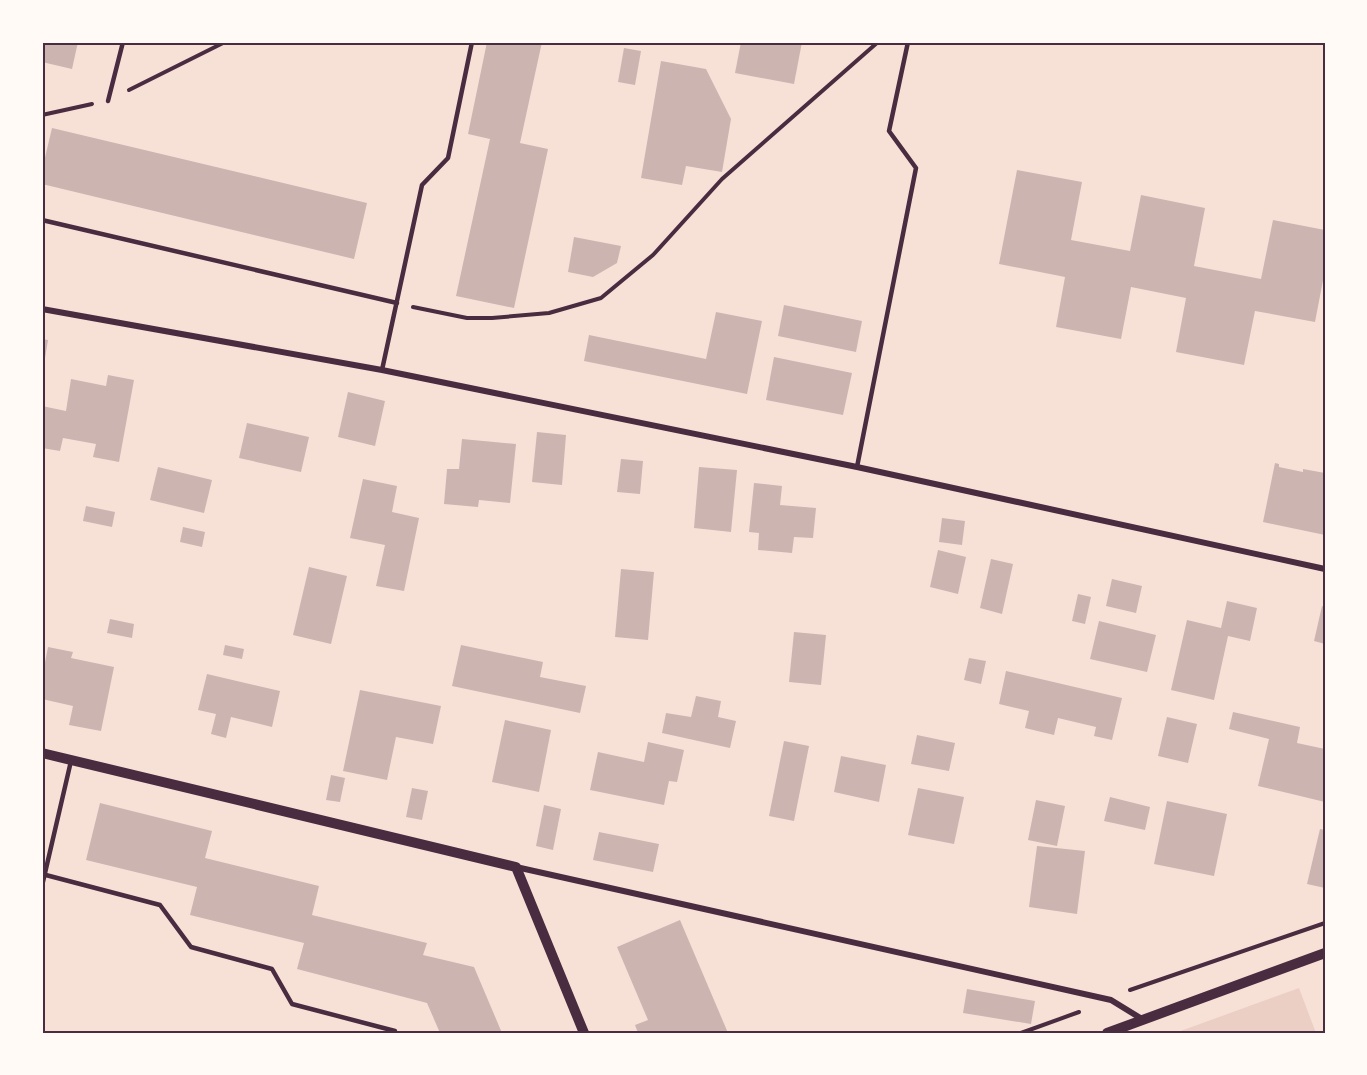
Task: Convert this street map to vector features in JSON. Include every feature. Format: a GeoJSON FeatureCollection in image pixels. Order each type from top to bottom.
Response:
{"type":"FeatureCollection","features":[{"type":"Feature","properties":{"kind":"street"},"geometry":{"type":"LineString","coordinates":[[42,309],[382,370],[857,467],[1325,569]]}},
{"type":"Feature","properties":{"kind":"street"},"geometry":{"type":"LineString","coordinates":[[42,753],[516,867],[1111,1000],[1142,1020]]}},
{"type":"Feature","properties":{"kind":"street"},"geometry":{"type":"LineString","coordinates":[[516,867],[584,1033]]}},
{"type":"Feature","properties":{"kind":"street"},"geometry":{"type":"LineString","coordinates":[[1107,1033],[1325,953]]}},
{"type":"Feature","properties":{"kind":"lane"},"geometry":{"type":"LineString","coordinates":[[108,101],[123,42]]}},
{"type":"Feature","properties":{"kind":"lane"},"geometry":{"type":"LineString","coordinates":[[382,370],[422,185],[448,158],[472,42]]}},
{"type":"Feature","properties":{"kind":"lane"},"geometry":{"type":"LineString","coordinates":[[857,467],[916,168],[889,131],[908,42]]}},
{"type":"Feature","properties":{"kind":"lane"},"geometry":{"type":"LineString","coordinates":[[42,220],[397,303]]}},
{"type":"Feature","properties":{"kind":"lane"},"geometry":{"type":"LineString","coordinates":[[42,886],[71,761]]}},
{"type":"Feature","properties":{"kind":"lane"},"geometry":{"type":"LineString","coordinates":[[43,875],[160,905],[191,947],[272,969],[292,1004],[395,1031],[395,1033]]}},
{"type":"Feature","properties":{"kind":"path"},"geometry":{"type":"LineString","coordinates":[[42,115],[108,101],[225,42]]}},
{"type":"Feature","properties":{"kind":"path"},"geometry":{"type":"LineString","coordinates":[[397,303],[467,318],[492,318],[549,314],[601,298],[653,255],[722,179],[878,42]]}},
{"type":"Feature","properties":{"kind":"path"},"geometry":{"type":"LineString","coordinates":[[1121,988],[1133,991],[1325,923]]}},
{"type":"Feature","properties":{"kind":"path"},"geometry":{"type":"LineString","coordinates":[[1021,1033],[1111,1000]]}},
{"type":"Feature","properties":{"kind":"shaded area"},"geometry":{"type":"Polygon","coordinates":[[[1299,988],[1316,1033],[1175,1033],[1299,988]]]}},
{"type":"Feature","properties":{"kind":"building"},"geometry":{"type":"Polygon","coordinates":[[[42,42],[78,42],[72,69],[42,62],[42,42]]]}},
{"type":"Feature","properties":{"kind":"building"},"geometry":{"type":"Polygon","coordinates":[[[487,42],[542,42],[520,143],[548,149],[514,308],[456,296],[490,139],[468,134],[487,42]]]}},
{"type":"Feature","properties":{"kind":"building"},"geometry":{"type":"Polygon","coordinates":[[[741,42],[802,42],[794,84],[735,73],[741,42]]]}},
{"type":"Feature","properties":{"kind":"building"},"geometry":{"type":"Polygon","coordinates":[[[624,48],[641,51],[635,85],[618,82],[624,48]]]}},
{"type":"Feature","properties":{"kind":"building"},"geometry":{"type":"Polygon","coordinates":[[[661,61],[706,69],[731,119],[722,172],[686,166],[682,185],[641,178],[661,61]]]}},
{"type":"Feature","properties":{"kind":"building"},"geometry":{"type":"Polygon","coordinates":[[[52,128],[367,203],[354,259],[42,184],[42,170],[52,128]]]}},
{"type":"Feature","properties":{"kind":"building"},"geometry":{"type":"Polygon","coordinates":[[[1017,170],[1082,182],[1071,240],[1130,251],[1141,195],[1205,208],[1194,266],[1261,279],[1273,220],[1325,230],[1325,270],[1315,322],[1255,311],[1244,365],[1176,352],[1186,298],[1131,287],[1121,339],[1056,327],[1065,277],[999,264],[1017,170]]]}},
{"type":"Feature","properties":{"kind":"building"},"geometry":{"type":"Polygon","coordinates":[[[574,237],[621,246],[617,263],[593,277],[568,272],[574,237]]]}},
{"type":"Feature","properties":{"kind":"building"},"geometry":{"type":"Polygon","coordinates":[[[784,305],[862,321],[856,352],[778,336],[784,305]]]}},
{"type":"Feature","properties":{"kind":"building"},"geometry":{"type":"Polygon","coordinates":[[[716,312],[762,321],[747,394],[584,361],[589,335],[706,359],[716,312]]]}},
{"type":"Feature","properties":{"kind":"building"},"geometry":{"type":"Polygon","coordinates":[[[42,339],[48,340],[43,370],[42,370],[42,339]]]}},
{"type":"Feature","properties":{"kind":"building"},"geometry":{"type":"Polygon","coordinates":[[[774,357],[852,373],[843,415],[766,400],[774,357]]]}},
{"type":"Feature","properties":{"kind":"building"},"geometry":{"type":"Polygon","coordinates":[[[108,375],[134,380],[119,462],[93,457],[96,444],[63,438],[60,451],[42,448],[42,406],[66,411],[71,379],[106,386],[108,375]]]}},
{"type":"Feature","properties":{"kind":"building"},"geometry":{"type":"Polygon","coordinates":[[[348,392],[385,401],[375,446],[338,437],[348,392]]]}},
{"type":"Feature","properties":{"kind":"building"},"geometry":{"type":"Polygon","coordinates":[[[247,423],[309,437],[301,472],[239,458],[247,423]]]}},
{"type":"Feature","properties":{"kind":"building"},"geometry":{"type":"Polygon","coordinates":[[[537,432],[566,435],[562,485],[532,482],[537,432]]]}},
{"type":"Feature","properties":{"kind":"building"},"geometry":{"type":"Polygon","coordinates":[[[462,439],[516,444],[510,503],[479,500],[478,507],[444,504],[447,469],[459,469],[462,439]]]}},
{"type":"Feature","properties":{"kind":"building"},"geometry":{"type":"Polygon","coordinates":[[[621,459],[643,461],[640,494],[617,492],[621,459]]]}},
{"type":"Feature","properties":{"kind":"building"},"geometry":{"type":"Polygon","coordinates":[[[1275,463],[1279,464],[1279,467],[1303,472],[1303,469],[1325,473],[1325,535],[1263,522],[1275,463]]]}},
{"type":"Feature","properties":{"kind":"building"},"geometry":{"type":"Polygon","coordinates":[[[158,467],[212,480],[204,513],[150,500],[158,467]]]}},
{"type":"Feature","properties":{"kind":"building"},"geometry":{"type":"Polygon","coordinates":[[[699,467],[737,470],[731,532],[694,528],[699,467]]]}},
{"type":"Feature","properties":{"kind":"building"},"geometry":{"type":"Polygon","coordinates":[[[363,479],[397,486],[392,512],[419,518],[404,591],[376,586],[385,545],[350,538],[363,479]]]}},
{"type":"Feature","properties":{"kind":"building"},"geometry":{"type":"Polygon","coordinates":[[[754,483],[782,486],[780,505],[816,508],[813,538],[794,537],[792,553],[758,550],[759,533],[749,532],[754,483]]]}},
{"type":"Feature","properties":{"kind":"building"},"geometry":{"type":"Polygon","coordinates":[[[86,506],[115,512],[112,527],[83,521],[86,506]]]}},
{"type":"Feature","properties":{"kind":"building"},"geometry":{"type":"Polygon","coordinates":[[[942,518],[965,521],[962,545],[939,542],[942,518]]]}},
{"type":"Feature","properties":{"kind":"building"},"geometry":{"type":"Polygon","coordinates":[[[183,527],[205,532],[202,547],[180,542],[183,527]]]}},
{"type":"Feature","properties":{"kind":"building"},"geometry":{"type":"Polygon","coordinates":[[[938,550],[966,557],[958,594],[930,587],[938,550]]]}},
{"type":"Feature","properties":{"kind":"building"},"geometry":{"type":"Polygon","coordinates":[[[991,559],[1013,564],[1002,614],[980,608],[991,559]]]}},
{"type":"Feature","properties":{"kind":"building"},"geometry":{"type":"Polygon","coordinates":[[[309,567],[347,576],[331,644],[293,635],[309,567]]]}},
{"type":"Feature","properties":{"kind":"building"},"geometry":{"type":"Polygon","coordinates":[[[621,569],[654,572],[648,640],[615,637],[621,569]]]}},
{"type":"Feature","properties":{"kind":"building"},"geometry":{"type":"Polygon","coordinates":[[[1112,579],[1142,586],[1136,613],[1106,606],[1112,579]]]}},
{"type":"Feature","properties":{"kind":"building"},"geometry":{"type":"Polygon","coordinates":[[[1078,594],[1091,597],[1085,624],[1072,621],[1078,594]]]}},
{"type":"Feature","properties":{"kind":"building"},"geometry":{"type":"Polygon","coordinates":[[[1227,601],[1257,608],[1250,641],[1228,636],[1214,700],[1171,690],[1187,620],[1221,628],[1227,601]]]}},
{"type":"Feature","properties":{"kind":"building"},"geometry":{"type":"Polygon","coordinates":[[[1322,606],[1325,607],[1325,644],[1314,641],[1322,606]]]}},
{"type":"Feature","properties":{"kind":"building"},"geometry":{"type":"Polygon","coordinates":[[[110,619],[134,624],[132,638],[107,633],[110,619]]]}},
{"type":"Feature","properties":{"kind":"building"},"geometry":{"type":"Polygon","coordinates":[[[1099,621],[1156,635],[1147,672],[1090,659],[1099,621]]]}},
{"type":"Feature","properties":{"kind":"building"},"geometry":{"type":"Polygon","coordinates":[[[794,632],[826,635],[821,685],[789,682],[794,632]]]}},
{"type":"Feature","properties":{"kind":"building"},"geometry":{"type":"Polygon","coordinates":[[[225,645],[244,649],[242,659],[223,655],[225,645]]]}},
{"type":"Feature","properties":{"kind":"building"},"geometry":{"type":"Polygon","coordinates":[[[461,645],[543,662],[540,677],[586,686],[580,713],[452,686],[461,645]]]}},
{"type":"Feature","properties":{"kind":"building"},"geometry":{"type":"Polygon","coordinates":[[[48,647],[73,652],[71,658],[114,667],[101,731],[69,725],[73,706],[42,699],[42,678],[48,647]]]}},
{"type":"Feature","properties":{"kind":"building"},"geometry":{"type":"Polygon","coordinates":[[[969,658],[986,661],[981,684],[964,680],[969,658]]]}},
{"type":"Feature","properties":{"kind":"building"},"geometry":{"type":"Polygon","coordinates":[[[1006,671],[1122,698],[1112,740],[1094,736],[1096,727],[1058,718],[1054,735],[1025,728],[1029,711],[999,704],[1006,671]]]}},
{"type":"Feature","properties":{"kind":"building"},"geometry":{"type":"Polygon","coordinates":[[[207,674],[280,691],[272,727],[231,717],[226,738],[211,734],[216,714],[198,710],[207,674]]]}},
{"type":"Feature","properties":{"kind":"building"},"geometry":{"type":"Polygon","coordinates":[[[360,690],[441,706],[433,744],[396,737],[387,780],[343,771],[360,690]]]}},
{"type":"Feature","properties":{"kind":"building"},"geometry":{"type":"Polygon","coordinates":[[[696,696],[721,701],[718,717],[736,721],[730,748],[662,733],[666,713],[691,717],[696,696]]]}},
{"type":"Feature","properties":{"kind":"building"},"geometry":{"type":"Polygon","coordinates":[[[1233,712],[1300,727],[1297,743],[1325,749],[1325,802],[1258,786],[1269,739],[1229,729],[1233,712]]]}},
{"type":"Feature","properties":{"kind":"building"},"geometry":{"type":"Polygon","coordinates":[[[1167,717],[1197,724],[1188,763],[1158,756],[1167,717]]]}},
{"type":"Feature","properties":{"kind":"building"},"geometry":{"type":"Polygon","coordinates":[[[505,720],[551,730],[539,792],[492,782],[505,720]]]}},
{"type":"Feature","properties":{"kind":"building"},"geometry":{"type":"Polygon","coordinates":[[[917,735],[955,743],[949,771],[911,764],[917,735]]]}},
{"type":"Feature","properties":{"kind":"building"},"geometry":{"type":"Polygon","coordinates":[[[784,741],[809,746],[794,821],[769,816],[784,741]]]}},
{"type":"Feature","properties":{"kind":"building"},"geometry":{"type":"Polygon","coordinates":[[[648,742],[684,750],[677,782],[669,781],[664,805],[590,790],[598,752],[644,762],[648,742]]]}},
{"type":"Feature","properties":{"kind":"building"},"geometry":{"type":"Polygon","coordinates":[[[841,756],[886,765],[879,802],[834,792],[841,756]]]}},
{"type":"Feature","properties":{"kind":"building"},"geometry":{"type":"Polygon","coordinates":[[[331,775],[345,778],[340,802],[326,800],[331,775]]]}},
{"type":"Feature","properties":{"kind":"building"},"geometry":{"type":"Polygon","coordinates":[[[412,788],[428,791],[422,820],[406,817],[412,788]]]}},
{"type":"Feature","properties":{"kind":"building"},"geometry":{"type":"Polygon","coordinates":[[[918,788],[964,797],[954,844],[908,835],[918,788]]]}},
{"type":"Feature","properties":{"kind":"building"},"geometry":{"type":"Polygon","coordinates":[[[1110,797],[1150,807],[1145,830],[1104,821],[1110,797]]]}},
{"type":"Feature","properties":{"kind":"building"},"geometry":{"type":"Polygon","coordinates":[[[1036,800],[1065,806],[1057,846],[1028,840],[1036,800]]]}},
{"type":"Feature","properties":{"kind":"building"},"geometry":{"type":"Polygon","coordinates":[[[1167,801],[1227,814],[1214,876],[1154,864],[1167,801]]]}},
{"type":"Feature","properties":{"kind":"building"},"geometry":{"type":"Polygon","coordinates":[[[100,803],[212,831],[205,858],[319,886],[312,915],[427,943],[423,955],[474,967],[502,1033],[440,1033],[427,1003],[297,969],[304,943],[190,915],[197,887],[86,860],[100,803]]]}},
{"type":"Feature","properties":{"kind":"building"},"geometry":{"type":"Polygon","coordinates":[[[544,805],[561,809],[553,850],[536,846],[544,805]]]}},
{"type":"Feature","properties":{"kind":"building"},"geometry":{"type":"Polygon","coordinates":[[[1320,829],[1325,830],[1325,888],[1307,884],[1320,829]]]}},
{"type":"Feature","properties":{"kind":"building"},"geometry":{"type":"Polygon","coordinates":[[[599,832],[659,844],[653,872],[593,860],[599,832]]]}},
{"type":"Feature","properties":{"kind":"building"},"geometry":{"type":"Polygon","coordinates":[[[1037,846],[1085,851],[1077,914],[1029,907],[1037,846]]]}},
{"type":"Feature","properties":{"kind":"building"},"geometry":{"type":"Polygon","coordinates":[[[680,920],[728,1033],[638,1033],[635,1025],[648,1020],[617,947],[680,920]]]}},
{"type":"Feature","properties":{"kind":"building"},"geometry":{"type":"Polygon","coordinates":[[[967,989],[1035,1001],[1031,1024],[963,1013],[967,989]]]}}]}
